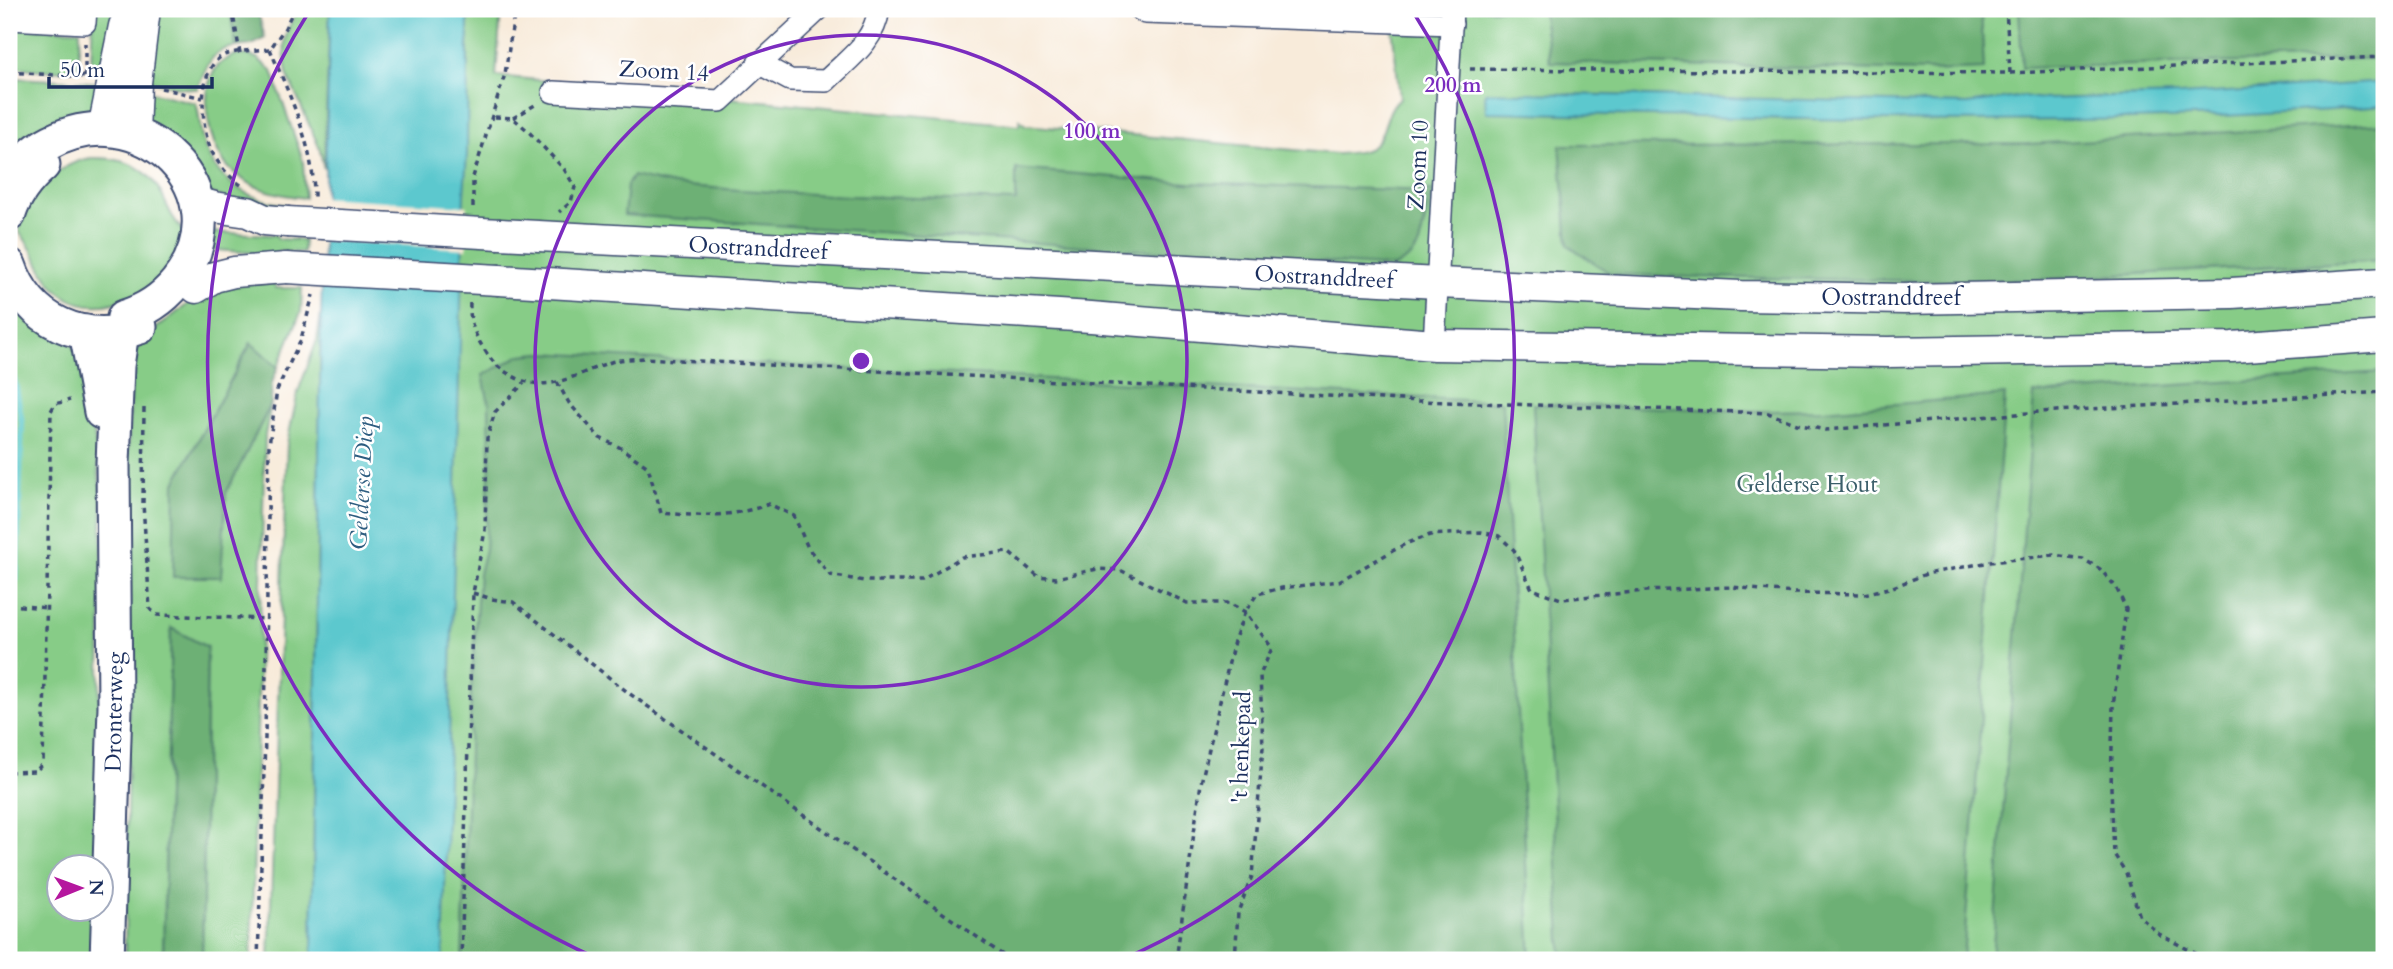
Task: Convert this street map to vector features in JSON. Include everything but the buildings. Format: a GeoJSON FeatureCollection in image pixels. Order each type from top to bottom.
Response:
{"type":"FeatureCollection","features":[{"type":"Feature","properties":{"kind":"main road"},"geometry":{"type":"LineString","coordinates":[[111,135],[115,80],[127,9]]}},
{"type":"Feature","properties":{"kind":"main road"},"geometry":{"type":"LineString","coordinates":[[111,135],[136,83],[145,9]]}},
{"type":"Feature","properties":{"kind":"main road"},"geometry":{"type":"LineString","coordinates":[[9,202],[33,152],[46,144],[81,131],[111,135],[126,148],[152,160],[161,169],[189,216],[197,211]]}},
{"type":"Feature","properties":{"kind":"main road"},"geometry":{"type":"LineString","coordinates":[[9,243],[24,262],[36,287],[57,306],[86,318],[136,328],[162,317],[192,277],[197,211]]}},
{"type":"Feature","properties":{"kind":"main road","name":"Oostranddreef"},"geometry":{"type":"LineString","coordinates":[[197,211],[247,225],[276,221],[1438,283],[1741,296],[1904,299],[2232,293],[2384,283]]}},
{"type":"Feature","properties":{"kind":"main road"},"geometry":{"type":"LineString","coordinates":[[9,265],[22,294],[48,319],[86,332],[123,324]]}},
{"type":"Feature","properties":{"kind":"main road","name":"Oostranddreef"},"geometry":{"type":"LineString","coordinates":[[192,277],[214,277],[279,268],[499,280],[1091,317],[1434,345],[1888,352],[2232,347],[2384,336]]}},
{"type":"Feature","properties":{"kind":"main road","name":"Dronterweg"},"geometry":{"type":"LineString","coordinates":[[107,960],[115,705],[113,463],[123,324]]}},
{"type":"Feature","properties":{"kind":"main road","name":"Dronterweg"},"geometry":{"type":"LineString","coordinates":[[86,332],[94,365],[97,397],[113,463]]}},
{"type":"Feature","properties":{"kind":"street","name":"Zoom 14"},"geometry":{"type":"LineString","coordinates":[[553,92],[720,100],[819,9]]}},
{"type":"Feature","properties":{"kind":"street"},"geometry":{"type":"LineString","coordinates":[[758,64],[790,80],[826,81],[865,43],[876,25],[879,9]]}},
{"type":"Feature","properties":{"kind":"street"},"geometry":{"type":"LineString","coordinates":[[1140,9],[1144,13],[1452,16]]}},
{"type":"Feature","properties":{"kind":"street"},"geometry":{"type":"LineString","coordinates":[[9,19],[85,16]]}},
{"type":"Feature","properties":{"kind":"street","name":"Zoom 10"},"geometry":{"type":"LineString","coordinates":[[1434,345],[1452,16]]}},
{"type":"Feature","properties":{"kind":"path"},"geometry":{"type":"LineString","coordinates":[[232,9],[240,53]]}},
{"type":"Feature","properties":{"kind":"path"},"geometry":{"type":"LineString","coordinates":[[238,183],[220,165],[207,139],[203,98],[208,71],[222,56],[270,49],[294,9]]}},
{"type":"Feature","properties":{"kind":"path"},"geometry":{"type":"LineString","coordinates":[[515,9],[505,74],[494,116],[513,118],[565,169],[575,187],[571,202],[559,212]]}},
{"type":"Feature","properties":{"kind":"path"},"geometry":{"type":"LineString","coordinates":[[2006,9],[2010,73]]}},
{"type":"Feature","properties":{"kind":"path"},"geometry":{"type":"LineString","coordinates":[[85,16],[85,76]]}},
{"type":"Feature","properties":{"kind":"path"},"geometry":{"type":"LineString","coordinates":[[270,49],[301,124],[315,176],[314,201]]}},
{"type":"Feature","properties":{"kind":"path"},"geometry":{"type":"LineString","coordinates":[[1450,69],[2010,73],[2384,57]]}},
{"type":"Feature","properties":{"kind":"path"},"geometry":{"type":"LineString","coordinates":[[9,72],[65,75]]}},
{"type":"Feature","properties":{"kind":"path"},"geometry":{"type":"LineString","coordinates":[[513,118],[553,92]]}},
{"type":"Feature","properties":{"kind":"path"},"geometry":{"type":"LineString","coordinates":[[258,960],[265,738],[269,445],[277,390],[302,339],[313,303],[313,290]]}},
{"type":"Feature","properties":{"kind":"path"},"geometry":{"type":"LineString","coordinates":[[481,345],[495,365],[524,383],[541,385],[557,382],[614,361],[643,358],[1419,401],[1768,413],[1797,424],[1825,430],[2039,412],[2384,392]]}},
{"type":"Feature","properties":{"kind":"path"},"geometry":{"type":"LineString","coordinates":[[557,382],[569,403],[600,438],[621,448],[648,467],[661,513],[697,516],[744,513],[769,504],[794,516],[808,548],[830,575],[864,581],[922,580],[962,557],[1008,552],[1038,576],[1056,578],[1097,569],[1120,570],[1187,603],[1229,603],[1245,611]]}},
{"type":"Feature","properties":{"kind":"path"},"geometry":{"type":"LineString","coordinates":[[461,960],[473,593],[485,531],[487,438],[495,412],[524,383]]}},
{"type":"Feature","properties":{"kind":"path"},"geometry":{"type":"LineString","coordinates":[[1176,960],[1201,783],[1234,640],[1245,611],[1257,594],[1339,581],[1405,544],[1430,535],[1481,532],[1499,536],[1514,550],[1532,589],[1561,599],[1731,587],[1793,593],[1864,594],[1893,587],[1926,574],[1990,562],[2054,555],[2083,559],[2100,569],[2116,587],[2126,609],[2113,706],[2111,788],[2114,854],[2126,873],[2140,917],[2159,934],[2208,960]]}},
{"type":"Feature","properties":{"kind":"path"},"geometry":{"type":"LineString","coordinates":[[473,593],[513,602],[630,694],[1003,958],[1010,960]]}},
{"type":"Feature","properties":{"kind":"path"},"geometry":{"type":"LineString","coordinates":[[9,606],[47,608]]}},
{"type":"Feature","properties":{"kind":"path","name":"'t henkepad"},"geometry":{"type":"LineString","coordinates":[[1235,960],[1238,912],[1252,876],[1264,747],[1260,675],[1272,648],[1245,611]]}},
{"type":"Feature","properties":{"kind":"green space"},"geometry":{"type":"Polygon","coordinates":[[[93,9],[121,9],[109,73],[96,71],[91,66],[93,9]]]}},
{"type":"Feature","properties":{"kind":"green space"},"geometry":{"type":"Polygon","coordinates":[[[151,9],[230,9],[236,47],[220,51],[210,61],[197,89],[143,79],[151,9]]]}},
{"type":"Feature","properties":{"kind":"green space"},"geometry":{"type":"Polygon","coordinates":[[[230,9],[257,9],[265,38],[252,45],[236,47],[230,9]]]}},
{"type":"Feature","properties":{"kind":"green space"},"geometry":{"type":"Polygon","coordinates":[[[300,9],[330,9],[324,169],[319,147],[285,64],[285,39],[290,24],[300,9]]]}},
{"type":"Feature","properties":{"kind":"green space","name":"Gelderse Hout"},"geometry":{"type":"Polygon","coordinates":[[[473,9],[501,9],[496,76],[1019,125],[1020,120],[1025,125],[1337,154],[1359,152],[1377,143],[1392,108],[1400,98],[1390,9],[2384,9],[2384,960],[411,960],[468,73],[468,18],[473,9]]]}},
{"type":"Feature","properties":{"kind":"green space"},"geometry":{"type":"Polygon","coordinates":[[[1542,9],[1981,9],[1984,69],[1929,71],[1550,62],[1542,9]]]}},
{"type":"Feature","properties":{"kind":"green space"},"geometry":{"type":"Polygon","coordinates":[[[2019,9],[2384,9],[2384,58],[2022,68],[2019,9]]]}},
{"type":"Feature","properties":{"kind":"green space"},"geometry":{"type":"Polygon","coordinates":[[[9,27],[80,30],[78,65],[55,71],[9,66],[9,27]]]}},
{"type":"Feature","properties":{"kind":"green space"},"geometry":{"type":"Polygon","coordinates":[[[235,55],[257,58],[272,71],[303,161],[305,198],[274,193],[246,182],[230,169],[216,148],[208,120],[208,90],[217,67],[235,55]]]}},
{"type":"Feature","properties":{"kind":"green space"},"geometry":{"type":"Polygon","coordinates":[[[9,78],[106,84],[97,103],[87,114],[9,165],[9,78]]]}},
{"type":"Feature","properties":{"kind":"green space"},"geometry":{"type":"Polygon","coordinates":[[[142,90],[196,103],[202,136],[215,167],[234,186],[246,193],[286,207],[246,205],[210,193],[154,130],[146,115],[142,90]]]}},
{"type":"Feature","properties":{"kind":"green space"},"geometry":{"type":"Polygon","coordinates":[[[2384,123],[2384,260],[2032,280],[1690,277],[1611,274],[1568,245],[1560,145],[2028,144],[2384,123]]]}},
{"type":"Feature","properties":{"kind":"green space"},"geometry":{"type":"Polygon","coordinates":[[[91,158],[122,161],[140,169],[155,183],[183,230],[174,258],[155,285],[130,298],[102,305],[75,301],[58,290],[45,275],[19,232],[28,206],[44,184],[65,167],[91,158]]]}},
{"type":"Feature","properties":{"kind":"green space"},"geometry":{"type":"Polygon","coordinates":[[[1016,169],[1189,183],[1432,191],[1419,245],[1412,256],[1395,267],[624,215],[627,185],[633,176],[674,185],[740,190],[1016,201],[1016,169]]]}},
{"type":"Feature","properties":{"kind":"green space"},"geometry":{"type":"Polygon","coordinates":[[[207,232],[276,235],[278,239],[304,240],[303,253],[278,251],[278,255],[205,249],[207,232]]]}},
{"type":"Feature","properties":{"kind":"green space"},"geometry":{"type":"Polygon","coordinates":[[[274,281],[276,288],[302,288],[301,312],[278,367],[250,344],[175,483],[220,577],[226,493],[271,404],[265,435],[251,960],[202,960],[207,647],[171,629],[163,960],[125,960],[130,590],[128,450],[133,353],[150,333],[209,288],[274,281]]]}},
{"type":"Feature","properties":{"kind":"green space"},"geometry":{"type":"Polygon","coordinates":[[[9,286],[74,347],[88,382],[102,501],[102,596],[95,853],[46,853],[46,923],[93,923],[92,960],[9,960],[9,286]]]}},
{"type":"Feature","properties":{"kind":"green space"},"geometry":{"type":"Polygon","coordinates":[[[321,314],[312,960],[269,960],[287,443],[298,392],[317,340],[321,314]]]}},
{"type":"Feature","properties":{"kind":"green space"},"geometry":{"type":"Polygon","coordinates":[[[251,343],[278,367],[272,383],[271,404],[226,493],[221,577],[173,577],[175,483],[251,343]]]}},
{"type":"Feature","properties":{"kind":"green space"},"geometry":{"type":"Polygon","coordinates":[[[540,353],[1502,402],[1531,960],[462,960],[471,692],[479,574],[485,549],[490,463],[489,404],[483,375],[521,355],[540,353]]]}},
{"type":"Feature","properties":{"kind":"green space"},"geometry":{"type":"Polygon","coordinates":[[[2384,372],[2384,960],[1992,960],[2034,394],[2384,372]]]}},
{"type":"Feature","properties":{"kind":"green space"},"geometry":{"type":"Polygon","coordinates":[[[2005,395],[1963,960],[1562,960],[1533,404],[1765,411],[1823,410],[2005,395]]]}},
{"type":"Feature","properties":{"kind":"green space"},"geometry":{"type":"Polygon","coordinates":[[[171,628],[207,647],[202,960],[163,960],[171,628]]]}},
{"type":"Feature","properties":{"kind":"water","name":"Gelderse Diep"},"geometry":{"type":"Polygon","coordinates":[[[330,9],[473,9],[468,18],[467,155],[443,960],[312,960],[321,314],[330,9]]]}},
{"type":"Feature","properties":{"kind":"water"},"geometry":{"type":"Polygon","coordinates":[[[2384,82],[2384,106],[2160,118],[2048,120],[1823,120],[1486,112],[1485,92],[1967,104],[2024,96],[2041,99],[2180,95],[2384,82]]]}},
{"type":"Feature","properties":{"kind":"pier"},"geometry":{"type":"Polygon","coordinates":[[[320,197],[467,206],[467,249],[319,240],[320,197]]]}},
{"type":"Feature","properties":{"kind":"waterway"},"geometry":{"type":"LineString","coordinates":[[9,368],[15,383],[22,423],[16,579]]}},
{"type":"Feature","properties":{"kind":"waterway"},"geometry":{"type":"LineString","coordinates":[[11,746],[14,634]]}}]}
